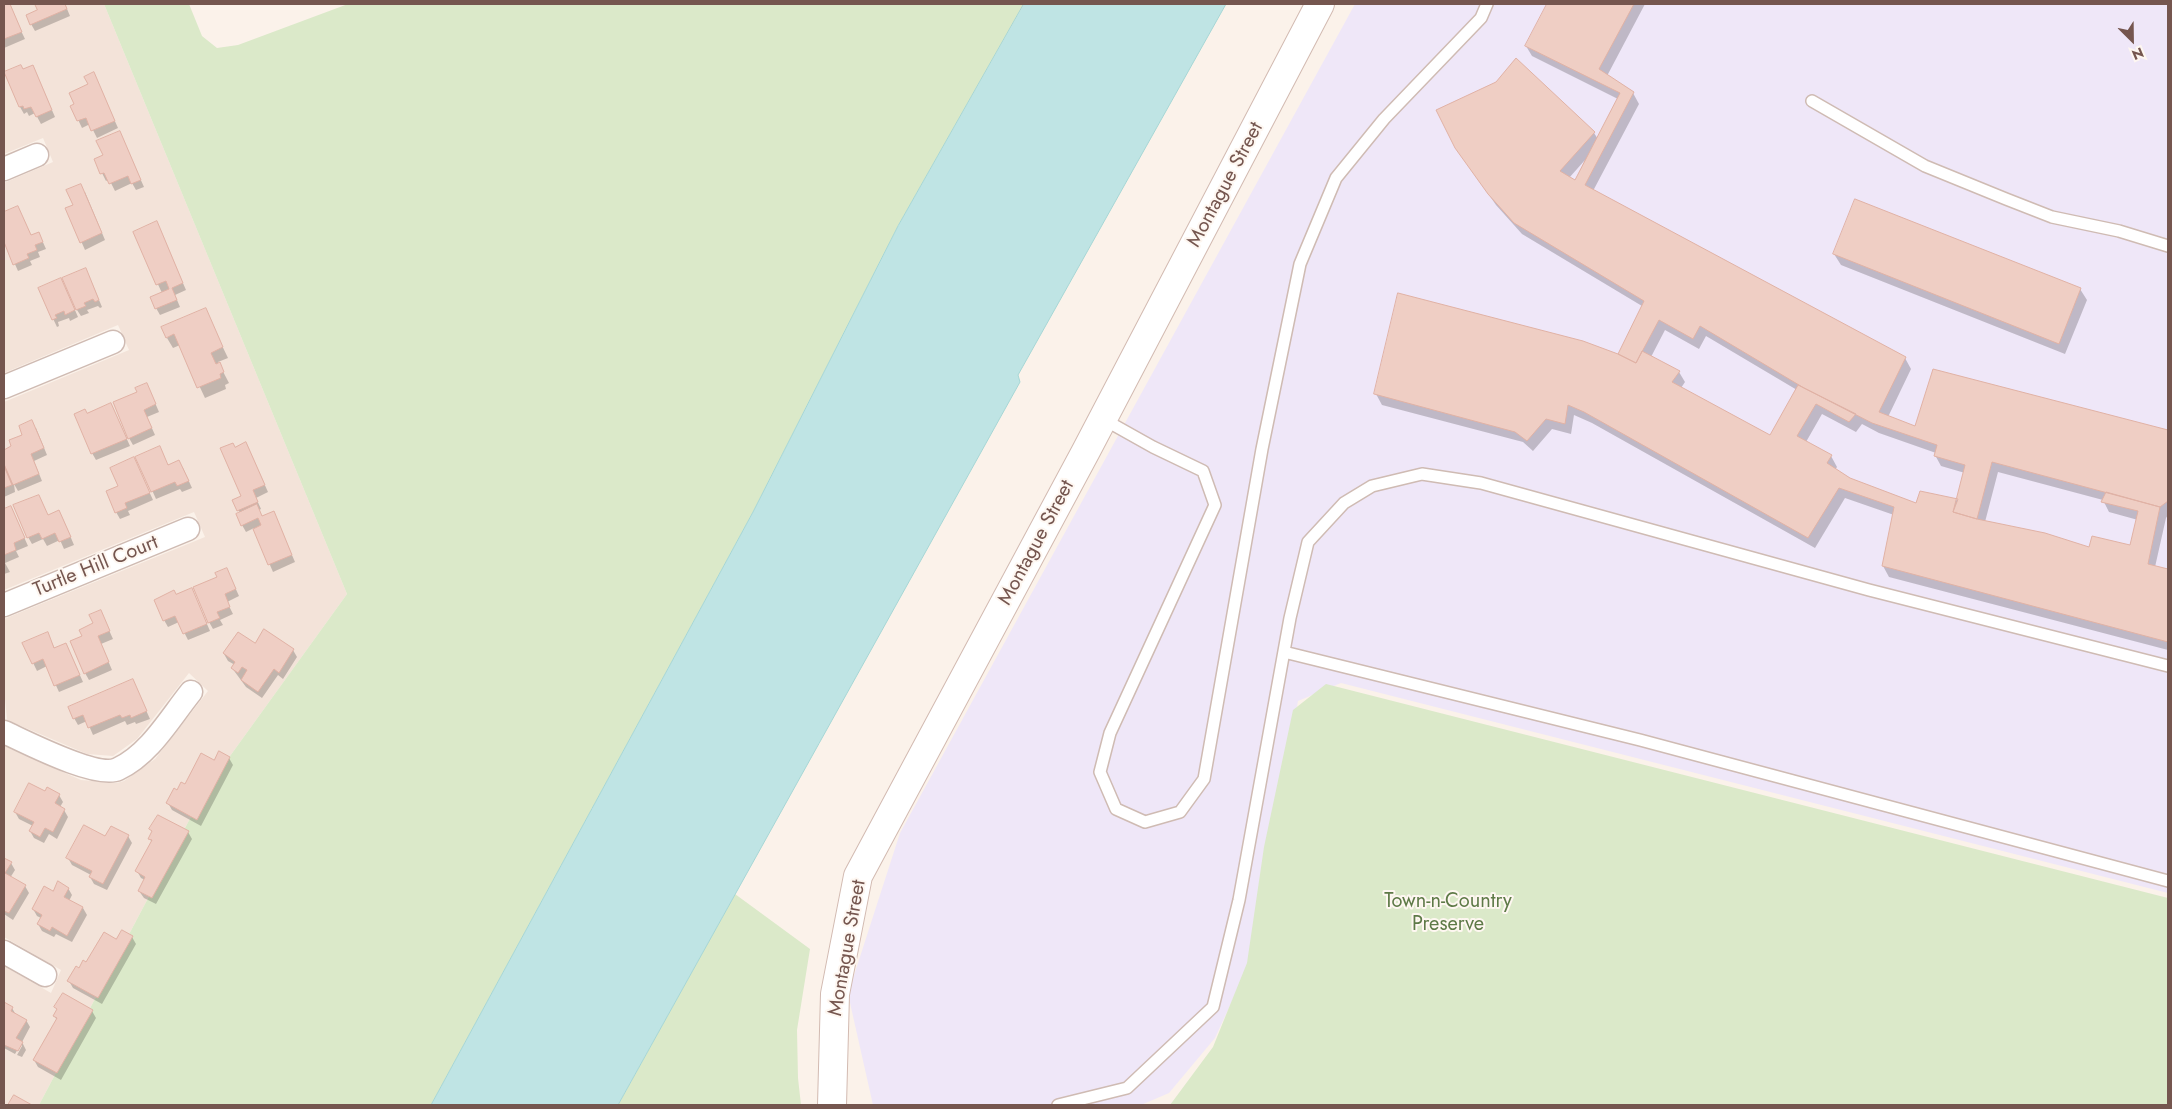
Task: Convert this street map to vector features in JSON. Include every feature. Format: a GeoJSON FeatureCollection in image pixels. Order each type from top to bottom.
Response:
{"type":"FeatureCollection","features":[{"type":"Feature","properties":{"kind":"street","name":"Montague Street"},"geometry":{"type":"LineString","coordinates":[[832,1105],[835,994],[858,876],[1103,419],[1320,4]]}},
{"type":"Feature","properties":{"kind":"street"},"geometry":{"type":"LineString","coordinates":[[4,169],[37,155]]}},
{"type":"Feature","properties":{"kind":"street"},"geometry":{"type":"LineString","coordinates":[[4,388],[113,342]]}},
{"type":"Feature","properties":{"kind":"street","name":"Turtle Hill Court"},"geometry":{"type":"LineString","coordinates":[[4,605],[188,529]]}},
{"type":"Feature","properties":{"kind":"street"},"geometry":{"type":"LineString","coordinates":[[4,732],[85,767],[117,770],[145,750],[191,692]]}},
{"type":"Feature","properties":{"kind":"street"},"geometry":{"type":"LineString","coordinates":[[4,952],[45,976]]}},
{"type":"Feature","properties":{"kind":"lane"},"geometry":{"type":"LineString","coordinates":[[1103,419],[1153,447],[1204,471],[1215,505],[1110,733],[1100,772],[1116,809],[1145,822],[1180,812],[1204,779],[1262,449],[1300,264],[1336,178],[1384,119],[1481,18],[1487,4]]}},
{"type":"Feature","properties":{"kind":"lane"},"geometry":{"type":"LineString","coordinates":[[1812,101],[1925,166],[2052,217],[2119,232],[2168,246]]}},
{"type":"Feature","properties":{"kind":"lane"},"geometry":{"type":"LineString","coordinates":[[1058,1105],[1127,1088],[1213,1007],[1239,900],[1284,652],[1308,542],[1344,503],[1372,486],[1422,474],[1481,484],[1869,590],[2168,666]]}},
{"type":"Feature","properties":{"kind":"lane"},"geometry":{"type":"LineString","coordinates":[[1284,652],[1640,740],[2168,881]]}},
{"type":"Feature","properties":{"kind":"shaded area"},"geometry":{"type":"Polygon","coordinates":[[[4,4],[104,4],[347,594],[204,792],[39,1105],[4,1105],[4,966],[51,993],[61,970],[4,937],[4,746],[81,780],[117,783],[124,781],[155,759],[208,691],[189,673],[137,739],[113,756],[87,754],[7,720],[4,688],[4,619],[205,537],[194,512],[4,590],[4,402],[129,350],[118,325],[4,373],[4,183],[53,162],[43,138],[4,154],[4,4]]]}},
{"type":"Feature","properties":{"kind":"shaded area"},"geometry":{"type":"Polygon","coordinates":[[[1355,4],[2168,4],[2168,893],[1341,683],[1298,701],[1246,971],[1215,1038],[1169,1093],[1141,1105],[873,1105],[848,994],[900,833],[1355,4]]]}},
{"type":"Feature","properties":{"kind":"green space"},"geometry":{"type":"Polygon","coordinates":[[[104,4],[189,4],[202,36],[217,48],[238,45],[348,4],[1024,4],[898,226],[753,512],[431,1105],[39,1105],[204,792],[347,594],[104,4]]]}},
{"type":"Feature","properties":{"kind":"green space","name":"Town-n-Country Preserve"},"geometry":{"type":"Polygon","coordinates":[[[1326,684],[2168,898],[2168,1105],[1170,1105],[1213,1047],[1247,963],[1264,847],[1293,710],[1326,684]]]}},
{"type":"Feature","properties":{"kind":"green space"},"geometry":{"type":"Polygon","coordinates":[[[735,894],[810,949],[797,1030],[798,1078],[801,1105],[618,1105],[735,894]]]}},
{"type":"Feature","properties":{"kind":"water"},"geometry":{"type":"Polygon","coordinates":[[[1024,4],[1226,4],[1018,375],[1020,382],[618,1105],[431,1105],[753,512],[898,226],[1024,4]]]}},
{"type":"Feature","properties":{"kind":"building"},"geometry":{"type":"Polygon","coordinates":[[[4,4],[10,4],[22,32],[4,39],[4,4]]]}},
{"type":"Feature","properties":{"kind":"building"},"geometry":{"type":"Polygon","coordinates":[[[35,4],[65,4],[67,9],[30,25],[26,15],[37,10],[35,4]]]}},
{"type":"Feature","properties":{"kind":"building"},"geometry":{"type":"Polygon","coordinates":[[[1547,4],[1634,4],[1599,69],[1634,92],[1585,185],[1906,357],[1879,412],[1915,426],[1933,369],[2168,430],[2168,501],[2160,507],[1992,462],[1977,519],[1953,512],[1965,465],[1934,456],[1937,445],[1872,423],[1804,388],[1700,326],[1693,339],[1659,320],[1636,363],[1618,354],[1644,301],[1514,223],[1488,194],[1455,148],[1436,110],[1496,82],[1516,58],[1595,132],[1560,171],[1575,180],[1620,93],[1525,46],[1547,4]]]}},
{"type":"Feature","properties":{"kind":"building"},"geometry":{"type":"Polygon","coordinates":[[[21,65],[23,69],[33,65],[52,110],[36,117],[31,107],[24,109],[23,106],[19,107],[4,72],[21,65]]]}},
{"type":"Feature","properties":{"kind":"building"},"geometry":{"type":"Polygon","coordinates":[[[94,72],[115,121],[91,131],[86,118],[77,121],[70,106],[74,104],[69,93],[88,84],[84,77],[94,72]]]}},
{"type":"Feature","properties":{"kind":"building"},"geometry":{"type":"Polygon","coordinates":[[[120,131],[141,180],[131,184],[128,176],[109,184],[104,173],[100,174],[94,159],[103,155],[96,141],[120,131]]]}},
{"type":"Feature","properties":{"kind":"building"},"geometry":{"type":"Polygon","coordinates":[[[81,184],[102,233],[80,243],[65,208],[73,205],[66,190],[81,184]]]}},
{"type":"Feature","properties":{"kind":"building"},"geometry":{"type":"Polygon","coordinates":[[[1855,199],[2081,288],[2059,344],[1833,254],[1855,199]]]}},
{"type":"Feature","properties":{"kind":"building"},"geometry":{"type":"Polygon","coordinates":[[[18,206],[31,235],[39,232],[43,242],[35,245],[37,250],[27,254],[29,258],[13,265],[4,242],[4,212],[18,206]]]}},
{"type":"Feature","properties":{"kind":"building"},"geometry":{"type":"Polygon","coordinates":[[[157,221],[183,283],[172,288],[177,300],[155,309],[150,297],[169,289],[166,281],[156,285],[133,232],[157,221]]]}},
{"type":"Feature","properties":{"kind":"building"},"geometry":{"type":"Polygon","coordinates":[[[86,268],[99,300],[95,302],[93,299],[84,303],[86,306],[76,310],[62,278],[86,268]]]}},
{"type":"Feature","properties":{"kind":"building"},"geometry":{"type":"Polygon","coordinates":[[[61,278],[75,310],[65,315],[64,311],[55,315],[57,318],[52,320],[38,288],[61,278]]]}},
{"type":"Feature","properties":{"kind":"building"},"geometry":{"type":"Polygon","coordinates":[[[1398,293],[1583,341],[1636,363],[1642,351],[1680,371],[1672,382],[1770,435],[1798,385],[1856,414],[1849,422],[1816,404],[1797,436],[1832,455],[1827,463],[1850,478],[1916,503],[1920,491],[1958,499],[1953,512],[2045,533],[2089,547],[2092,536],[2130,545],[2138,511],[2101,502],[2106,492],[2160,507],[2148,564],[2168,569],[2168,642],[1882,566],[1894,507],[1839,488],[1808,538],[1584,412],[1568,405],[1565,424],[1546,419],[1527,441],[1515,432],[1374,394],[1398,293]]]}},
{"type":"Feature","properties":{"kind":"building"},"geometry":{"type":"Polygon","coordinates":[[[206,308],[223,347],[211,353],[216,364],[220,362],[224,372],[220,374],[221,378],[197,388],[174,334],[166,338],[161,327],[206,308]]]}},
{"type":"Feature","properties":{"kind":"building"},"geometry":{"type":"Polygon","coordinates":[[[147,383],[156,404],[144,410],[152,428],[128,439],[113,402],[137,392],[135,388],[147,383]]]}},
{"type":"Feature","properties":{"kind":"building"},"geometry":{"type":"Polygon","coordinates":[[[111,403],[127,439],[91,454],[74,414],[85,409],[87,413],[111,403]]]}},
{"type":"Feature","properties":{"kind":"building"},"geometry":{"type":"Polygon","coordinates":[[[32,420],[44,448],[31,454],[39,474],[13,485],[4,464],[4,450],[11,446],[9,440],[22,435],[19,426],[32,420]]]}},
{"type":"Feature","properties":{"kind":"building"},"geometry":{"type":"Polygon","coordinates":[[[246,442],[265,485],[253,490],[258,502],[237,511],[232,500],[241,496],[220,448],[233,443],[235,447],[246,442]]]}},
{"type":"Feature","properties":{"kind":"building"},"geometry":{"type":"Polygon","coordinates":[[[160,446],[168,465],[179,460],[189,481],[177,486],[175,482],[151,492],[135,457],[160,446]]]}},
{"type":"Feature","properties":{"kind":"building"},"geometry":{"type":"Polygon","coordinates":[[[134,457],[150,493],[125,503],[127,508],[115,513],[106,491],[118,486],[110,468],[134,457]]]}},
{"type":"Feature","properties":{"kind":"building"},"geometry":{"type":"Polygon","coordinates":[[[4,466],[12,485],[4,488],[4,466]]]}},
{"type":"Feature","properties":{"kind":"building"},"geometry":{"type":"Polygon","coordinates":[[[39,495],[48,515],[59,510],[71,537],[59,542],[55,533],[42,539],[39,533],[27,538],[13,505],[39,495]]]}},
{"type":"Feature","properties":{"kind":"building"},"geometry":{"type":"Polygon","coordinates":[[[257,504],[262,516],[274,511],[292,555],[268,565],[253,529],[261,525],[258,518],[241,526],[236,514],[257,504]]]}},
{"type":"Feature","properties":{"kind":"building"},"geometry":{"type":"Polygon","coordinates":[[[11,506],[25,538],[14,543],[16,550],[4,555],[4,509],[11,506]]]}},
{"type":"Feature","properties":{"kind":"building"},"geometry":{"type":"Polygon","coordinates":[[[227,568],[236,589],[225,594],[230,607],[217,612],[220,618],[208,623],[193,587],[217,577],[215,573],[227,568]]]}},
{"type":"Feature","properties":{"kind":"building"},"geometry":{"type":"Polygon","coordinates":[[[192,588],[207,624],[183,634],[175,616],[163,621],[154,600],[174,590],[176,594],[192,588]]]}},
{"type":"Feature","properties":{"kind":"building"},"geometry":{"type":"Polygon","coordinates":[[[101,610],[110,631],[98,636],[109,662],[84,674],[70,641],[82,636],[79,630],[93,623],[89,615],[101,610]]]}},
{"type":"Feature","properties":{"kind":"building"},"geometry":{"type":"Polygon","coordinates":[[[264,629],[294,649],[279,673],[274,669],[258,692],[241,680],[247,670],[242,667],[238,673],[231,668],[235,662],[223,653],[238,632],[255,643],[264,629]]]}},
{"type":"Feature","properties":{"kind":"building"},"geometry":{"type":"Polygon","coordinates":[[[48,632],[54,648],[66,643],[80,675],[54,686],[43,659],[32,664],[22,643],[48,632]]]}},
{"type":"Feature","properties":{"kind":"building"},"geometry":{"type":"Polygon","coordinates":[[[133,679],[147,711],[131,718],[130,715],[122,718],[120,715],[88,728],[83,715],[73,719],[68,707],[133,679]]]}},
{"type":"Feature","properties":{"kind":"building"},"geometry":{"type":"Polygon","coordinates":[[[219,751],[230,757],[197,820],[166,803],[174,788],[177,790],[181,782],[185,784],[201,753],[214,760],[219,751]]]}},
{"type":"Feature","properties":{"kind":"building"},"geometry":{"type":"Polygon","coordinates":[[[29,783],[45,791],[47,787],[60,794],[55,803],[65,809],[53,832],[45,828],[40,837],[29,831],[34,822],[14,812],[29,783]]]}},
{"type":"Feature","properties":{"kind":"building"},"geometry":{"type":"Polygon","coordinates":[[[158,815],[189,831],[152,898],[138,891],[145,877],[135,871],[152,840],[148,839],[152,831],[149,829],[158,815]]]}},
{"type":"Feature","properties":{"kind":"building"},"geometry":{"type":"Polygon","coordinates":[[[84,825],[105,836],[111,826],[129,835],[103,884],[89,877],[92,871],[66,858],[84,825]]]}},
{"type":"Feature","properties":{"kind":"building"},"geometry":{"type":"Polygon","coordinates":[[[4,858],[12,862],[5,873],[26,885],[9,913],[4,911],[4,858]]]}},
{"type":"Feature","properties":{"kind":"building"},"geometry":{"type":"Polygon","coordinates":[[[58,881],[69,888],[64,897],[83,907],[67,936],[52,927],[50,931],[37,924],[42,915],[32,909],[44,886],[53,891],[58,881]]]}},
{"type":"Feature","properties":{"kind":"building"},"geometry":{"type":"Polygon","coordinates":[[[122,930],[133,936],[98,998],[67,981],[76,966],[79,968],[83,960],[86,962],[104,932],[116,939],[122,930]]]}},
{"type":"Feature","properties":{"kind":"building"},"geometry":{"type":"Polygon","coordinates":[[[63,993],[93,1010],[57,1073],[33,1060],[57,1018],[53,1016],[57,1009],[54,1007],[63,993]]]}},
{"type":"Feature","properties":{"kind":"building"},"geometry":{"type":"Polygon","coordinates":[[[4,1002],[13,1007],[11,1011],[27,1020],[16,1038],[23,1042],[18,1051],[4,1045],[4,1002]]]}},
{"type":"Feature","properties":{"kind":"building"},"geometry":{"type":"Polygon","coordinates":[[[14,1095],[32,1105],[8,1105],[14,1095]]]}}]}
